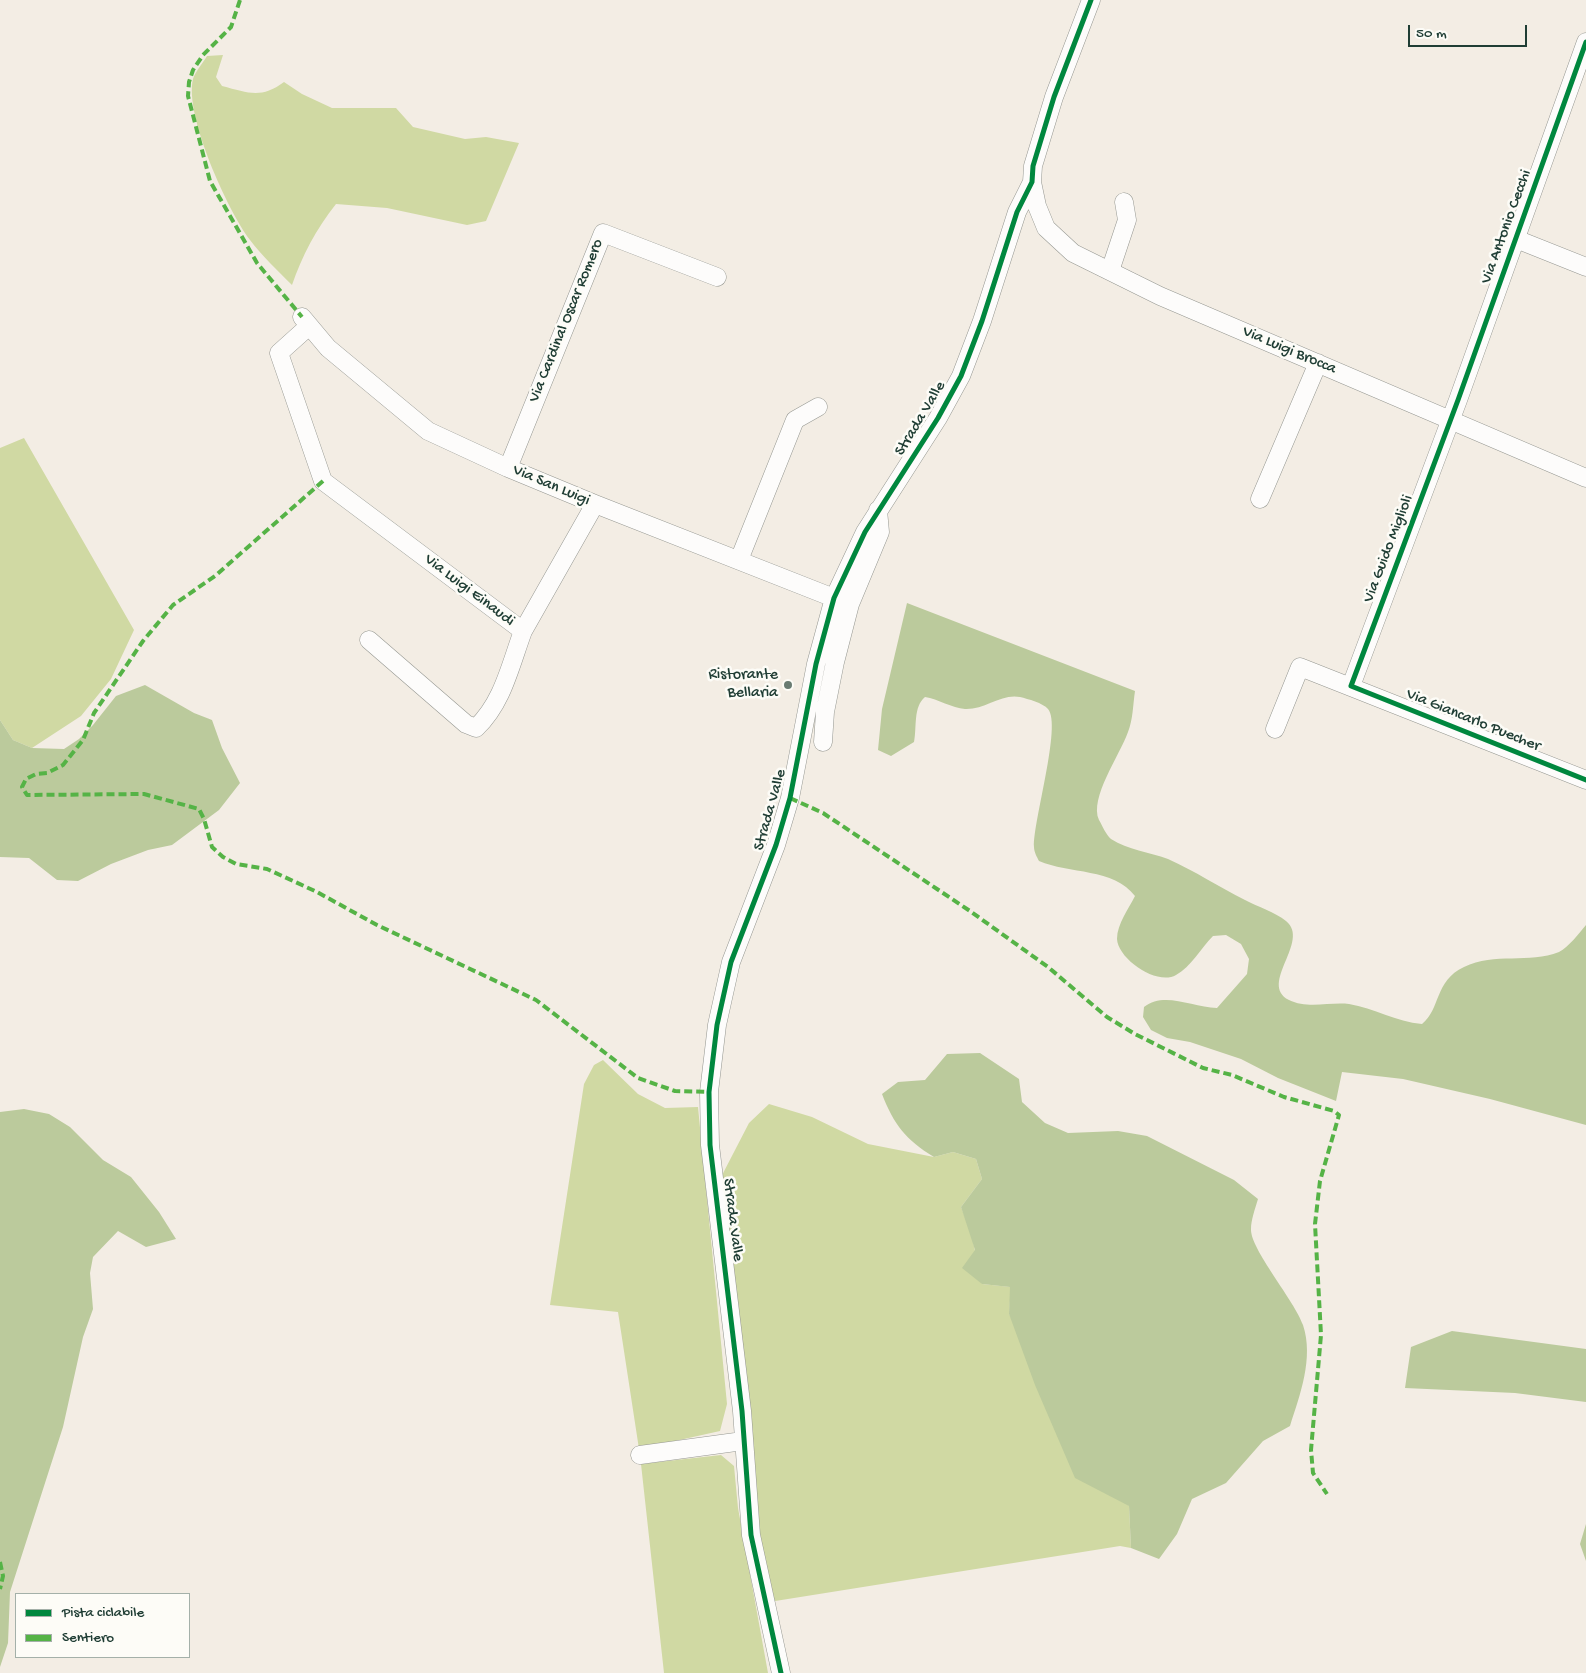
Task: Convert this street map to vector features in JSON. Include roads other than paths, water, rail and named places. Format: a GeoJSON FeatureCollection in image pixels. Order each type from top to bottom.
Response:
{"type":"FeatureCollection","features":[{"type":"Feature","properties":{"kind":"street","name":"Strada Valle"},"geometry":{"type":"LineString","coordinates":[[781,1673],[751,1535],[735,1347],[710,1145],[709,1092],[716,1025],[731,962],[776,845],[790,798],[816,664],[834,598],[851,559],[878,510],[938,418],[961,376],[982,321],[1018,212],[1032,182],[1032,166],[1054,96],[1091,0]]}},
{"type":"Feature","properties":{"kind":"street","name":"Via Antonio Cecchi"},"geometry":{"type":"LineString","coordinates":[[1451,420],[1586,42]]}},
{"type":"Feature","properties":{"kind":"street","name":"Via Luigi Brocca"},"geometry":{"type":"LineString","coordinates":[[1032,182],[1042,218],[1055,238],[1073,253],[1160,296],[1586,478]]}},
{"type":"Feature","properties":{"kind":"street"},"geometry":{"type":"LineString","coordinates":[[1110,271],[1127,220],[1124,202]]}},
{"type":"Feature","properties":{"kind":"street","name":"Via Cardinal Oscar Romero"},"geometry":{"type":"LineString","coordinates":[[508,468],[604,232],[717,278]]}},
{"type":"Feature","properties":{"kind":"street"},"geometry":{"type":"LineString","coordinates":[[1516,238],[1586,267]]}},
{"type":"Feature","properties":{"kind":"street","name":"Via San Luigi"},"geometry":{"type":"LineString","coordinates":[[323,481],[279,352],[306,322],[328,348],[428,431],[508,468],[595,504],[834,598]]}},
{"type":"Feature","properties":{"kind":"street"},"geometry":{"type":"LineString","coordinates":[[1260,499],[1318,363]]}},
{"type":"Feature","properties":{"kind":"street"},"geometry":{"type":"LineString","coordinates":[[739,560],[795,420],[818,407]]}},
{"type":"Feature","properties":{"kind":"street","name":"Via Guido Miglioli"},"geometry":{"type":"LineString","coordinates":[[1350,686],[1451,420]]}},
{"type":"Feature","properties":{"kind":"street","name":"Via Luigi Einaudi"},"geometry":{"type":"LineString","coordinates":[[323,481],[523,631],[595,504]]}},
{"type":"Feature","properties":{"kind":"street"},"geometry":{"type":"LineString","coordinates":[[823,742],[824,712],[850,604],[880,532],[878,510]]}},
{"type":"Feature","properties":{"kind":"street"},"geometry":{"type":"LineString","coordinates":[[369,640],[466,724],[476,728],[490,714],[500,694],[523,631]]}},
{"type":"Feature","properties":{"kind":"street","name":"Via Giancarlo Puecher"},"geometry":{"type":"LineString","coordinates":[[1275,729],[1300,667],[1586,780]]}},
{"type":"Feature","properties":{"kind":"street"},"geometry":{"type":"LineString","coordinates":[[640,1456],[743,1441]]}},
{"type":"Feature","properties":{"kind":"place","name":"Ristorante Bellaria"},"geometry":{"type":"Point","coordinates":[788,685]}}]}
